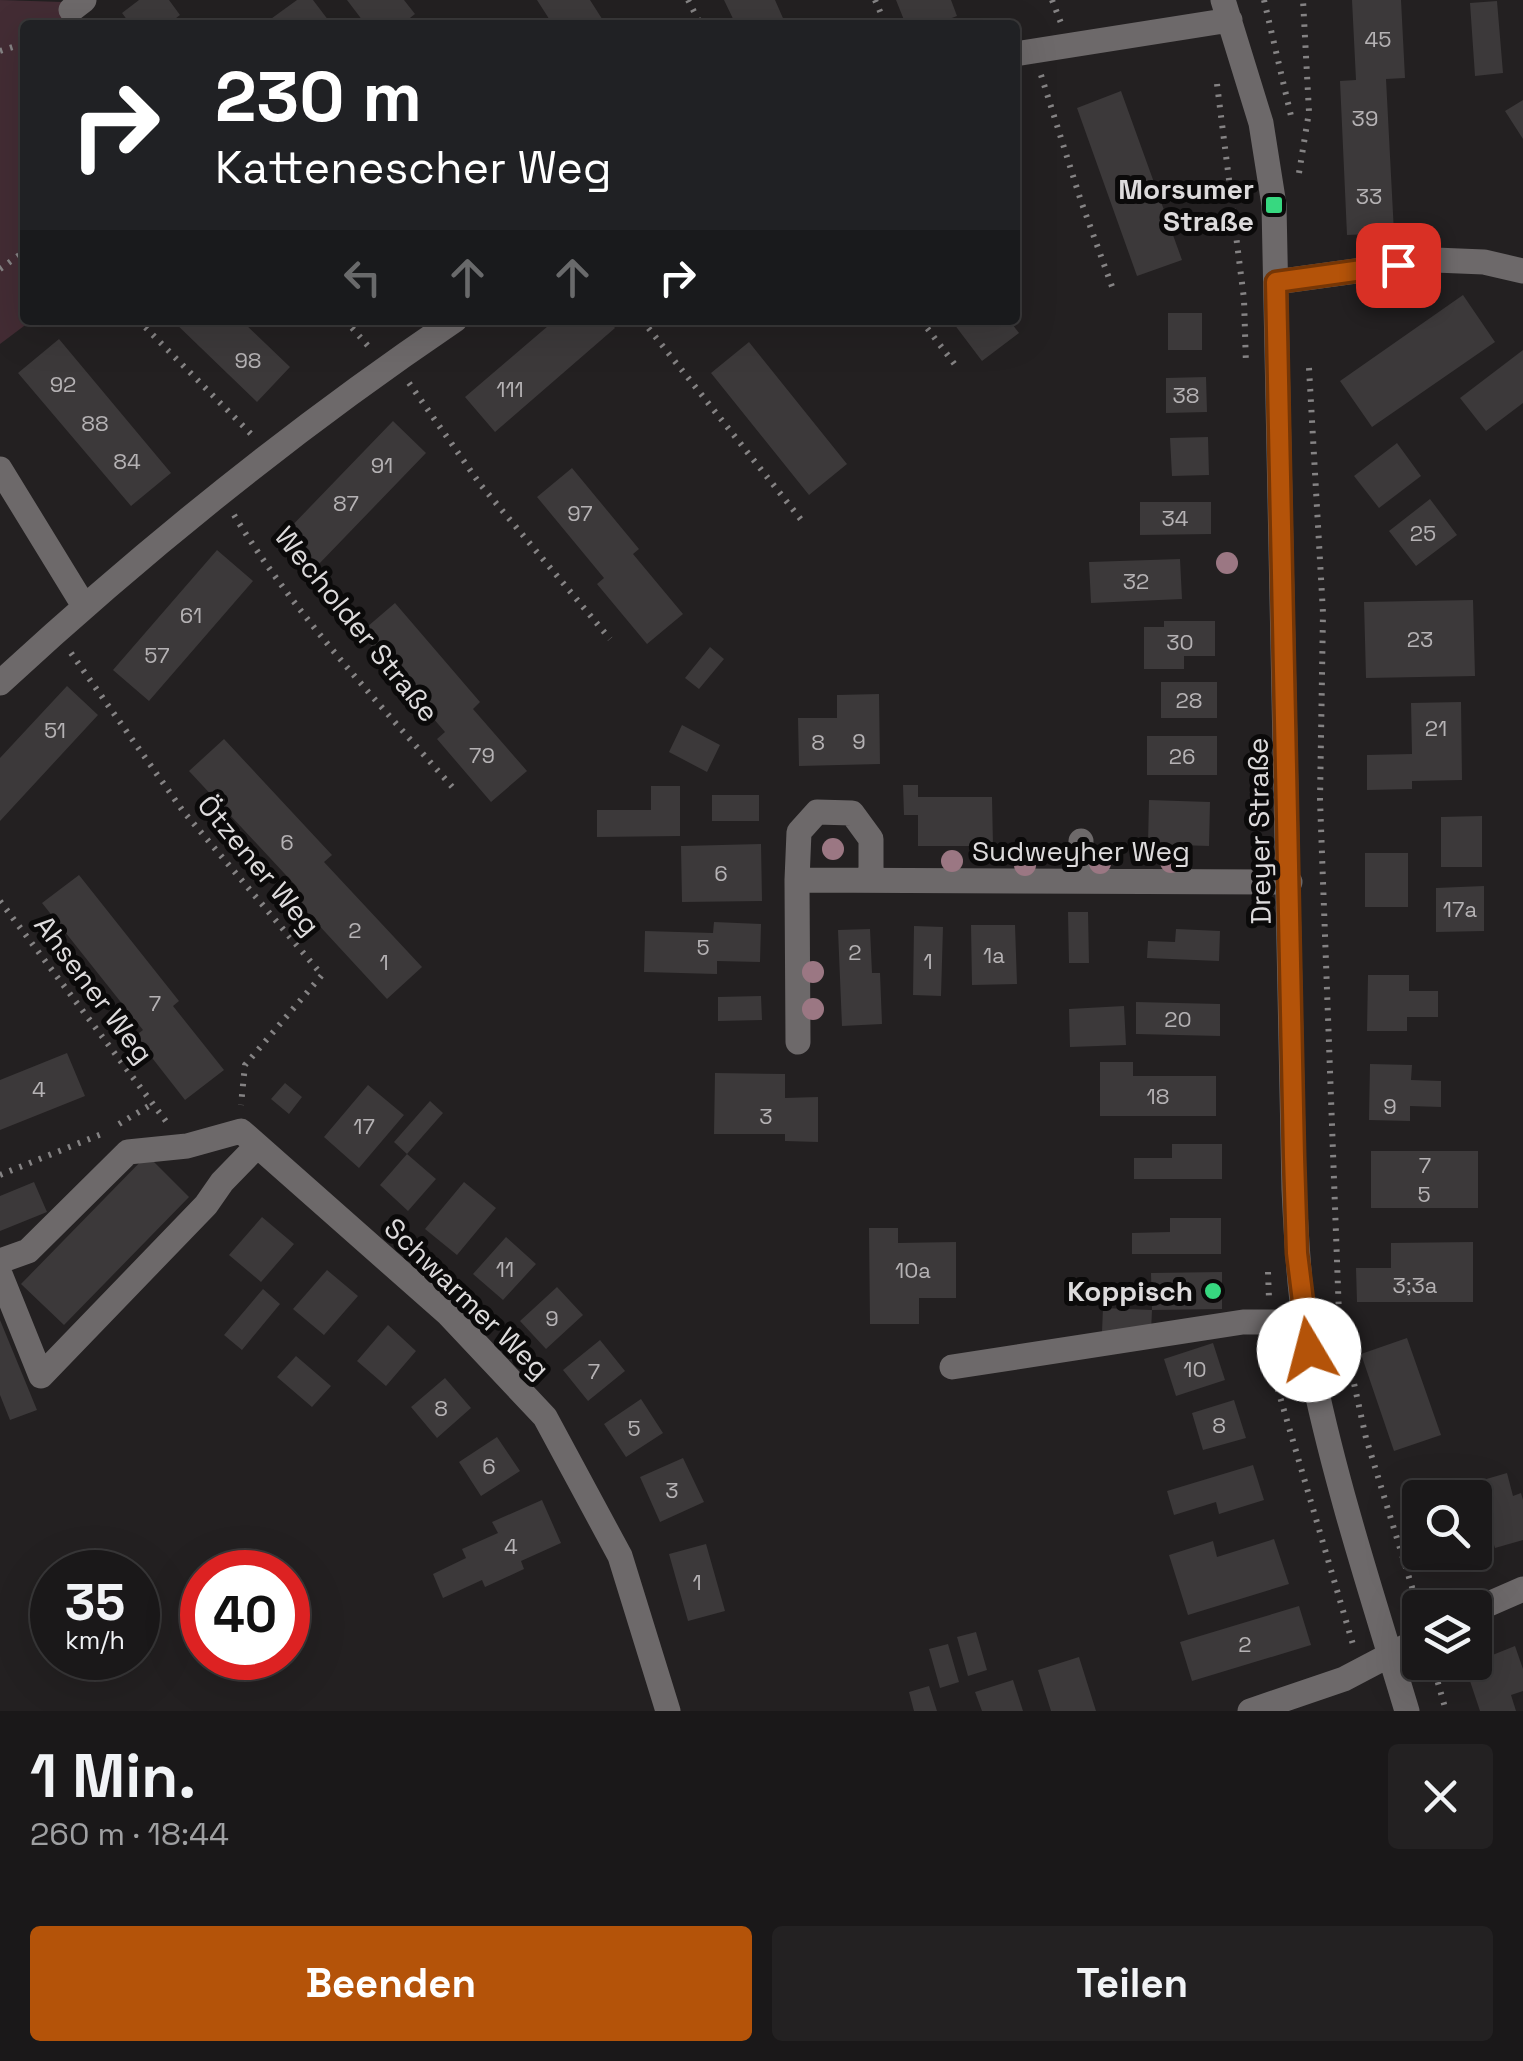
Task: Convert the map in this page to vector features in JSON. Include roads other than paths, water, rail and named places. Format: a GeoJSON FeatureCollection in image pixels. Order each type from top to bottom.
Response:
{"type":"FeatureCollection","features":[{"type":"Feature","properties":{"kind":"street"},"geometry":{"type":"LineString","coordinates":[[1024,52],[1226,10]]}},
{"type":"Feature","properties":{"kind":"street","name":"Dreyer Straße"},"geometry":{"type":"LineString","coordinates":[[1226,10],[1261,123],[1274,205],[1295,1205],[1305,1322],[1346,1514],[1407,1711]]}},
{"type":"Feature","properties":{"kind":"street"},"geometry":{"type":"LineString","coordinates":[[1276,282],[1435,260],[1484,262],[1523,271]]}},
{"type":"Feature","properties":{"kind":"street"},"geometry":{"type":"LineString","coordinates":[[0,683],[84,606],[268,452],[448,325]]}},
{"type":"Feature","properties":{"kind":"street"},"geometry":{"type":"LineString","coordinates":[[0,469],[84,606]]}},
{"type":"Feature","properties":{"kind":"street"},"geometry":{"type":"LineString","coordinates":[[798,1042],[799,832],[817,812],[852,813],[871,839],[871,880]]}},
{"type":"Feature","properties":{"kind":"street"},"geometry":{"type":"LineString","coordinates":[[1080,841],[1080,881]]}},
{"type":"Feature","properties":{"kind":"street","name":"Sudweyher Weg"},"geometry":{"type":"LineString","coordinates":[[797,880],[1290,882]]}},
{"type":"Feature","properties":{"kind":"street"},"geometry":{"type":"LineString","coordinates":[[0,1261],[28,1251],[128,1152],[249,1138]]}},
{"type":"Feature","properties":{"kind":"street"},"geometry":{"type":"LineString","coordinates":[[0,1274],[41,1376],[206,1205],[249,1138]]}},
{"type":"Feature","properties":{"kind":"street","name":"Schwarmer Weg"},"geometry":{"type":"LineString","coordinates":[[249,1138],[448,1314],[545,1417],[620,1556],[668,1711]]}},
{"type":"Feature","properties":{"kind":"street"},"geometry":{"type":"LineString","coordinates":[[952,1367],[1243,1322],[1305,1322]]}},
{"type":"Feature","properties":{"kind":"street"},"geometry":{"type":"LineString","coordinates":[[1492,1603],[1523,1589]]}},
{"type":"Feature","properties":{"kind":"street"},"geometry":{"type":"LineString","coordinates":[[1250,1711],[1344,1679],[1402,1649]]}},
{"type":"Feature","properties":{"kind":"place","name":"Morsumer Straße"},"geometry":{"type":"Point","coordinates":[1274,205]}},
{"type":"Feature","properties":{"kind":"place","name":"Koppisch"},"geometry":{"type":"Point","coordinates":[1213,1291]}}]}
